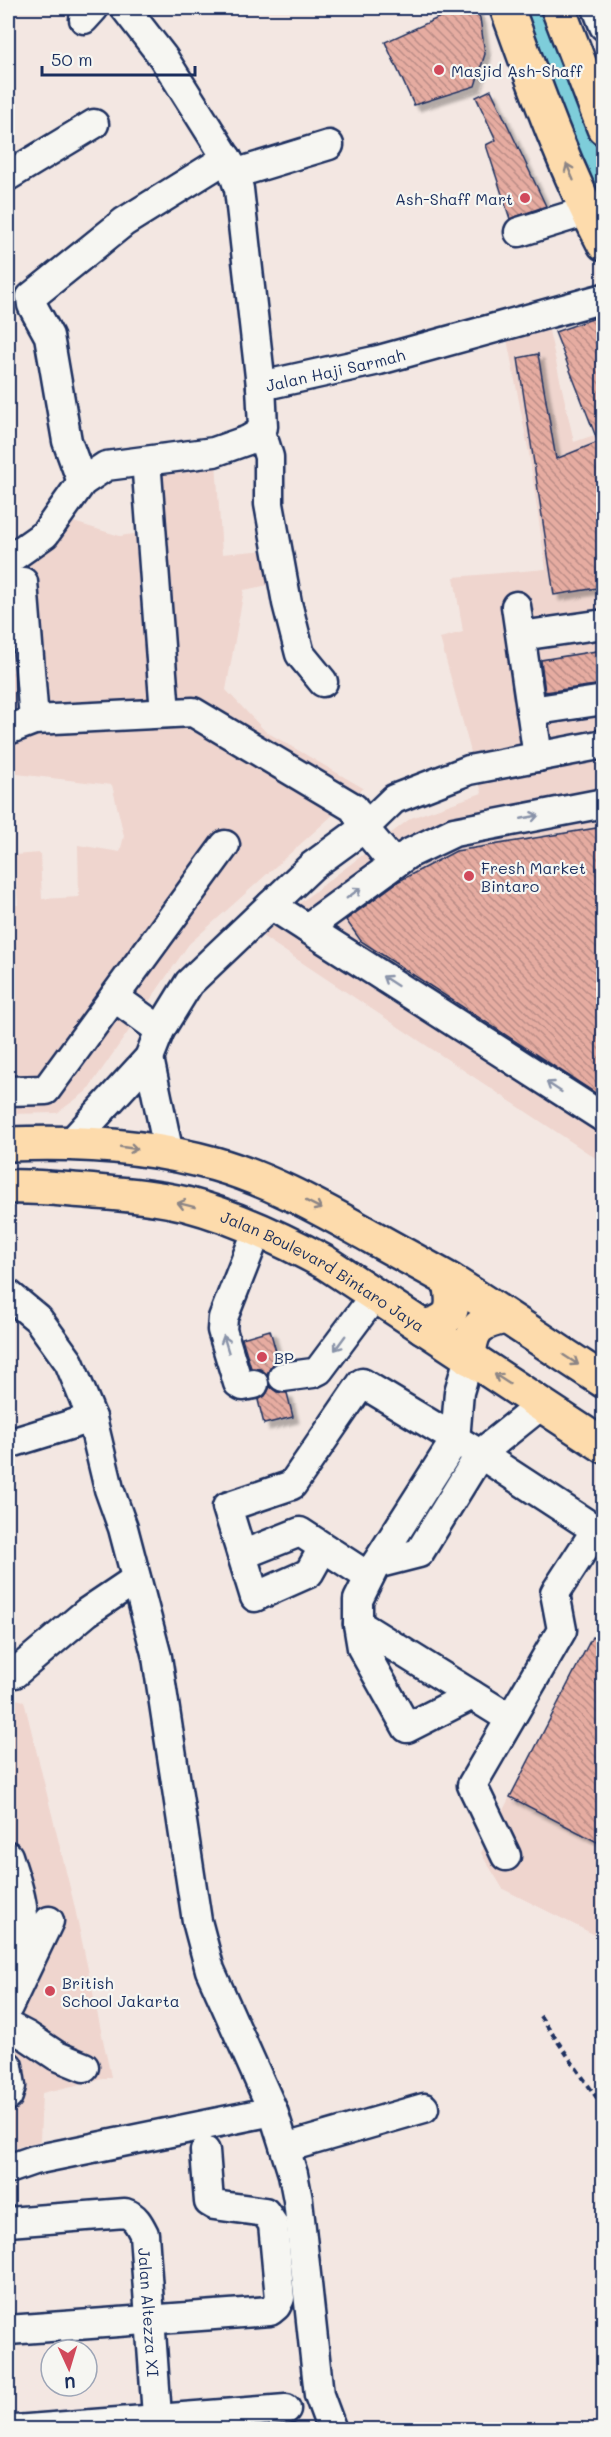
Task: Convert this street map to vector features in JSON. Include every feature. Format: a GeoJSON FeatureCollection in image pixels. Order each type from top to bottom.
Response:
{"type":"FeatureCollection","features":[{"type":"Feature","properties":{"kind":"main road"},"geometry":{"type":"LineString","coordinates":[[507,8],[550,128],[603,244]]}},
{"type":"Feature","properties":{"kind":"main road"},"geometry":{"type":"LineString","coordinates":[[558,8],[603,128]]}},
{"type":"Feature","properties":{"kind":"main road"},"geometry":{"type":"LineString","coordinates":[[8,1144],[105,1144],[170,1154],[215,1164],[290,1193],[450,1281],[603,1381]]}},
{"type":"Feature","properties":{"kind":"main road","name":"Jalan Boulevard Bintaro Jaya"},"geometry":{"type":"LineString","coordinates":[[8,1187],[29,1186],[135,1195],[184,1204],[284,1240],[326,1263],[603,1446]]}},
{"type":"Feature","properties":{"kind":"main road"},"geometry":{"type":"LineString","coordinates":[[423,1327],[440,1323],[451,1314],[453,1300],[450,1281]]}},
{"type":"Feature","properties":{"kind":"main road"},"geometry":{"type":"LineString","coordinates":[[469,1358],[470,1339],[477,1327],[488,1320],[505,1317]]}},
{"type":"Feature","properties":{"kind":"street"},"geometry":{"type":"LineString","coordinates":[[125,8],[163,57],[231,166],[239,189],[261,386]]}},
{"type":"Feature","properties":{"kind":"street"},"geometry":{"type":"LineString","coordinates":[[597,8],[603,26]]}},
{"type":"Feature","properties":{"kind":"street"},"geometry":{"type":"LineString","coordinates":[[8,176],[94,124]]}},
{"type":"Feature","properties":{"kind":"street"},"geometry":{"type":"LineString","coordinates":[[82,482],[67,441],[49,336],[32,305],[31,297],[124,222],[231,166],[329,145]]}},
{"type":"Feature","properties":{"kind":"street"},"geometry":{"type":"LineString","coordinates":[[519,232],[587,211]]}},
{"type":"Feature","properties":{"kind":"street","name":"Jalan Haji Sarmah"},"geometry":{"type":"LineString","coordinates":[[258,434],[263,427],[261,386],[379,360],[603,298]]}},
{"type":"Feature","properties":{"kind":"street"},"geometry":{"type":"LineString","coordinates":[[323,682],[300,654],[286,603],[269,504],[269,457],[265,444],[258,434],[214,452],[106,466],[82,482],[15,571],[20,725],[193,712],[354,808],[357,833],[388,868]]}},
{"type":"Feature","properties":{"kind":"street"},"geometry":{"type":"LineString","coordinates":[[147,473],[165,713]]}},
{"type":"Feature","properties":{"kind":"street"},"geometry":{"type":"LineString","coordinates":[[516,606],[538,757]]}},
{"type":"Feature","properties":{"kind":"street"},"geometry":{"type":"LineString","coordinates":[[520,636],[603,624]]}},
{"type":"Feature","properties":{"kind":"street"},"geometry":{"type":"LineString","coordinates":[[531,711],[603,700]]}},
{"type":"Feature","properties":{"kind":"street"},"geometry":{"type":"LineString","coordinates":[[70,1143],[149,1058],[160,1030],[189,982],[312,866],[357,833],[394,799],[469,770],[603,744]]}},
{"type":"Feature","properties":{"kind":"street"},"geometry":{"type":"LineString","coordinates":[[310,925],[408,854],[454,832],[603,803]]}},
{"type":"Feature","properties":{"kind":"street"},"geometry":{"type":"LineString","coordinates":[[8,1091],[46,1090],[225,845]]}},
{"type":"Feature","properties":{"kind":"street"},"geometry":{"type":"LineString","coordinates":[[275,901],[603,1118]]}},
{"type":"Feature","properties":{"kind":"street"},"geometry":{"type":"LineString","coordinates":[[114,997],[160,1030]]}},
{"type":"Feature","properties":{"kind":"street"},"geometry":{"type":"LineString","coordinates":[[149,1058],[170,1154]]}},
{"type":"Feature","properties":{"kind":"street"},"geometry":{"type":"LineString","coordinates":[[254,1384],[243,1386],[238,1383],[222,1330],[223,1318],[258,1229]]}},
{"type":"Feature","properties":{"kind":"street"},"geometry":{"type":"LineString","coordinates":[[8,1294],[38,1319],[69,1362],[92,1418],[109,1490],[123,1528],[158,1657],[197,1921],[210,1970],[273,2111],[298,2200],[319,2395],[332,2430]]}},
{"type":"Feature","properties":{"kind":"street"},"geometry":{"type":"LineString","coordinates":[[283,1377],[319,1370],[375,1295]]}},
{"type":"Feature","properties":{"kind":"street"},"geometry":{"type":"LineString","coordinates":[[469,1358],[459,1392],[455,1440],[373,1571],[358,1600],[358,1624],[362,1648],[407,1728],[472,1695]]}},
{"type":"Feature","properties":{"kind":"street"},"geometry":{"type":"LineString","coordinates":[[323,1548],[309,1573],[255,1597],[227,1507],[292,1485],[362,1383],[480,1454],[600,1533],[555,1593],[561,1630],[472,1785],[506,1856]]}},
{"type":"Feature","properties":{"kind":"street"},"geometry":{"type":"LineString","coordinates":[[242,1555],[300,1532],[323,1548],[373,1571],[418,1553],[480,1454],[541,1405]]}},
{"type":"Feature","properties":{"kind":"street"},"geometry":{"type":"LineString","coordinates":[[8,1444],[92,1418]]}},
{"type":"Feature","properties":{"kind":"street"},"geometry":{"type":"LineString","coordinates":[[15,1673],[87,1612],[136,1579]]}},
{"type":"Feature","properties":{"kind":"street"},"geometry":{"type":"LineString","coordinates":[[358,1624],[509,1718]]}},
{"type":"Feature","properties":{"kind":"street"},"geometry":{"type":"LineString","coordinates":[[8,1856],[17,1883],[24,1920],[24,1933],[16,1954],[8,1962]]}},
{"type":"Feature","properties":{"kind":"street"},"geometry":{"type":"LineString","coordinates":[[8,2007],[49,1921]]}},
{"type":"Feature","properties":{"kind":"street"},"geometry":{"type":"LineString","coordinates":[[8,2026],[57,2056],[84,2067]]}},
{"type":"Feature","properties":{"kind":"street"},"geometry":{"type":"LineString","coordinates":[[8,2066],[11,2086],[8,2096]]}},
{"type":"Feature","properties":{"kind":"street"},"geometry":{"type":"LineString","coordinates":[[285,2148],[424,2108]]}},
{"type":"Feature","properties":{"kind":"street"},"geometry":{"type":"LineString","coordinates":[[8,2169],[56,2156],[273,2111]]}},
{"type":"Feature","properties":{"kind":"street"},"geometry":{"type":"LineString","coordinates":[[8,2330],[270,2311],[276,2306],[280,2298],[273,2224],[265,2212],[214,2205],[209,2202],[205,2151]]}},
{"type":"Feature","properties":{"kind":"street","name":"Jalan Altezza XI"},"geometry":{"type":"LineString","coordinates":[[8,2222],[116,2213],[132,2215],[144,2234],[158,2424]]}},
{"type":"Feature","properties":{"kind":"street"},"geometry":{"type":"LineString","coordinates":[[15,2430],[158,2424],[286,2409]]}},
{"type":"Feature","properties":{"kind":"path"},"geometry":{"type":"LineString","coordinates":[[540,2016],[603,2108]]}},
{"type":"Feature","properties":{"kind":"shaded area","name":"Fresh Market Bintaro"},"geometry":{"type":"Polygon","coordinates":[[[548,326],[574,442],[603,432],[603,1163],[259,934],[411,818],[482,793],[440,638],[463,632],[454,577],[546,569],[529,453],[507,339],[548,326]]]}},
{"type":"Feature","properties":{"kind":"shaded area"},"geometry":{"type":"Polygon","coordinates":[[[216,462],[222,554],[265,550],[268,585],[244,590],[226,690],[265,731],[363,788],[189,944],[87,1091],[57,1113],[8,1114],[8,906],[18,905],[14,855],[40,853],[42,899],[79,897],[78,845],[120,852],[124,836],[112,785],[8,773],[8,675],[19,667],[8,649],[8,579],[70,521],[120,536],[147,532],[135,468],[216,462]]]}},
{"type":"Feature","properties":{"kind":"shaded area"},"geometry":{"type":"Polygon","coordinates":[[[592,1637],[603,1643],[603,1939],[503,1889],[481,1853],[592,1637]]]}},
{"type":"Feature","properties":{"kind":"shaded area","name":"British School Jakarta"},"geometry":{"type":"Polygon","coordinates":[[[8,1697],[24,1701],[74,1904],[111,2077],[42,2093],[40,2141],[8,2150],[8,1697]]]}},
{"type":"Feature","properties":{"kind":"building","name":"Masjid Ash-Shaff"},"geometry":{"type":"Polygon","coordinates":[[[460,8],[475,8],[480,18],[485,54],[475,86],[414,105],[385,42],[460,8]]]}},
{"type":"Feature","properties":{"kind":"building"},"geometry":{"type":"Polygon","coordinates":[[[491,90],[546,206],[510,219],[486,145],[496,140],[476,97],[491,90]]]}},
{"type":"Feature","properties":{"kind":"building"},"geometry":{"type":"Polygon","coordinates":[[[598,317],[603,331],[603,587],[554,595],[518,358],[538,354],[556,459],[598,442],[555,332],[598,317]]]}},
{"type":"Feature","properties":{"kind":"building"},"geometry":{"type":"Polygon","coordinates":[[[603,650],[603,684],[545,692],[541,660],[603,650]]]}},
{"type":"Feature","properties":{"kind":"building"},"geometry":{"type":"Polygon","coordinates":[[[603,827],[603,1098],[361,941],[346,920],[399,881],[456,851],[603,827]]]}},
{"type":"Feature","properties":{"kind":"building"},"geometry":{"type":"Polygon","coordinates":[[[270,1330],[279,1362],[273,1364],[267,1374],[260,1369],[251,1368],[242,1338],[270,1330]]]}},
{"type":"Feature","properties":{"kind":"building"},"geometry":{"type":"Polygon","coordinates":[[[270,1387],[277,1392],[287,1393],[293,1417],[264,1424],[258,1400],[265,1396],[270,1387]]]}},
{"type":"Feature","properties":{"kind":"building"},"geometry":{"type":"Polygon","coordinates":[[[592,1637],[603,1643],[603,1845],[510,1797],[592,1637]]]}},
{"type":"Feature","properties":{"kind":"waterway"},"geometry":{"type":"LineString","coordinates":[[535,26],[565,108],[604,177]]}},
{"type":"Feature","properties":{"kind":"place","name":"Masjid Ash-Shaff"},"geometry":{"type":"Point","coordinates":[439,70]}},
{"type":"Feature","properties":{"kind":"place","name":"Ash-Shaff Mart"},"geometry":{"type":"Point","coordinates":[525,198]}},
{"type":"Feature","properties":{"kind":"place","name":"Fresh Market Bintaro"},"geometry":{"type":"Point","coordinates":[469,876]}},
{"type":"Feature","properties":{"kind":"place","name":"BP"},"geometry":{"type":"Point","coordinates":[262,1357]}},
{"type":"Feature","properties":{"kind":"place","name":"British School Jakarta"},"geometry":{"type":"Point","coordinates":[50,1991]}}]}
